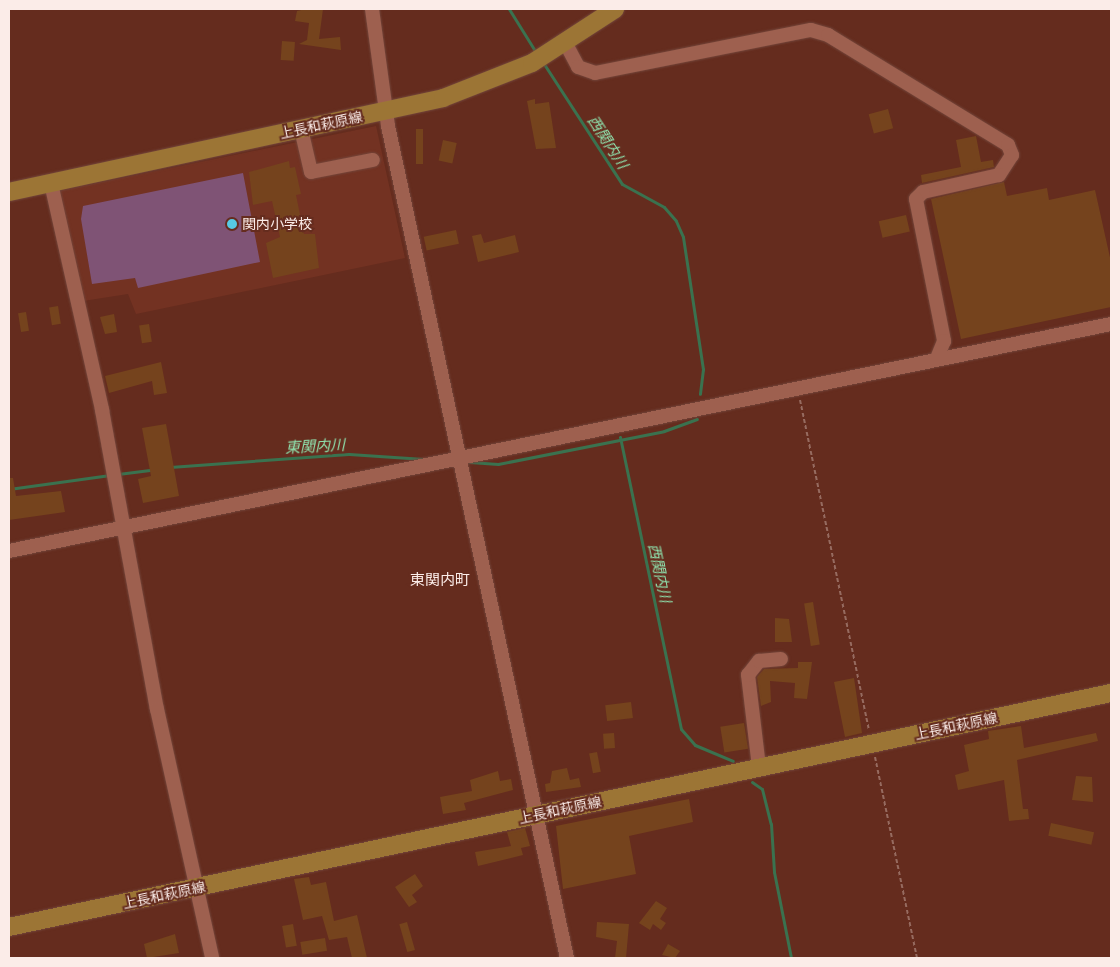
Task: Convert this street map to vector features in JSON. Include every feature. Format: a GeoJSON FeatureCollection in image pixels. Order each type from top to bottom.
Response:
{"type":"FeatureCollection","features":[{"type":"Feature","properties":{"kind":"main road","name":"上長和萩原線"},"geometry":{"type":"LineString","coordinates":[[9,192],[443,98],[532,63],[566,44],[615,9]]}},
{"type":"Feature","properties":{"kind":"main road","name":"上長和萩原線"},"geometry":{"type":"LineString","coordinates":[[9,927],[1111,692]]}},
{"type":"Feature","properties":{"kind":"street"},"geometry":{"type":"LineString","coordinates":[[372,9],[386,111],[534,816],[567,958]]}},
{"type":"Feature","properties":{"kind":"street"},"geometry":{"type":"LineString","coordinates":[[566,44],[578,67],[595,73],[811,30],[828,35],[1008,145],[1012,155],[999,175],[923,192],[916,200],[944,341],[937,358]]}},
{"type":"Feature","properties":{"kind":"street"},"geometry":{"type":"LineString","coordinates":[[301,129],[311,172],[373,160]]}},
{"type":"Feature","properties":{"kind":"street"},"geometry":{"type":"LineString","coordinates":[[51,183],[212,958]]}},
{"type":"Feature","properties":{"kind":"street"},"geometry":{"type":"LineString","coordinates":[[9,551],[459,461],[798,390],[937,358],[1111,324]]}},
{"type":"Feature","properties":{"kind":"street"},"geometry":{"type":"LineString","coordinates":[[759,767],[748,675],[759,661],[781,659]]}},
{"type":"Feature","properties":{"kind":"path"},"geometry":{"type":"LineString","coordinates":[[798,390],[917,958]]}},
{"type":"Feature","properties":{"kind":"shaded area","name":"関内小学校"},"geometry":{"type":"Polygon","coordinates":[[[376,126],[405,258],[136,314],[128,294],[83,301],[59,191],[376,126]]]}},
{"type":"Feature","properties":{"kind":"shaded area"},"geometry":{"type":"Polygon","coordinates":[[[243,173],[260,262],[138,288],[135,278],[92,284],[81,219],[83,206],[243,173]]]}},
{"type":"Feature","properties":{"kind":"building"},"geometry":{"type":"Polygon","coordinates":[[[323,9],[319,39],[340,37],[341,50],[299,44],[307,40],[309,23],[295,21],[297,11],[323,9]]]}},
{"type":"Feature","properties":{"kind":"building"},"geometry":{"type":"Polygon","coordinates":[[[282,41],[295,42],[294,61],[281,60],[282,41]]]}},
{"type":"Feature","properties":{"kind":"building"},"geometry":{"type":"Polygon","coordinates":[[[535,99],[535,104],[549,102],[556,148],[536,149],[527,101],[535,99]]]}},
{"type":"Feature","properties":{"kind":"building"},"geometry":{"type":"Polygon","coordinates":[[[888,109],[893,128],[874,133],[869,114],[888,109]]]}},
{"type":"Feature","properties":{"kind":"building"},"geometry":{"type":"Polygon","coordinates":[[[416,129],[423,129],[423,164],[416,164],[416,129]]]}},
{"type":"Feature","properties":{"kind":"building"},"geometry":{"type":"Polygon","coordinates":[[[976,136],[981,162],[993,160],[994,167],[922,183],[921,175],[961,167],[956,140],[976,136]]]}},
{"type":"Feature","properties":{"kind":"building"},"geometry":{"type":"Polygon","coordinates":[[[443,140],[457,143],[452,163],[439,161],[443,140]]]}},
{"type":"Feature","properties":{"kind":"building"},"geometry":{"type":"Polygon","coordinates":[[[289,161],[290,168],[295,167],[301,194],[296,195],[304,234],[315,234],[319,268],[273,278],[266,243],[280,237],[272,201],[253,205],[249,172],[289,161]]]}},
{"type":"Feature","properties":{"kind":"building"},"geometry":{"type":"Polygon","coordinates":[[[1004,182],[1007,196],[1047,188],[1049,200],[1095,190],[1111,262],[1111,307],[961,339],[931,199],[1004,182]]]}},
{"type":"Feature","properties":{"kind":"building"},"geometry":{"type":"Polygon","coordinates":[[[906,215],[910,232],[883,238],[879,221],[906,215]]]}},
{"type":"Feature","properties":{"kind":"building"},"geometry":{"type":"Polygon","coordinates":[[[456,230],[459,244],[427,251],[424,237],[456,230]]]}},
{"type":"Feature","properties":{"kind":"building"},"geometry":{"type":"Polygon","coordinates":[[[481,234],[484,243],[515,235],[519,252],[478,262],[472,236],[481,234]]]}},
{"type":"Feature","properties":{"kind":"building"},"geometry":{"type":"Polygon","coordinates":[[[58,306],[61,324],[52,325],[49,307],[58,306]]]}},
{"type":"Feature","properties":{"kind":"building"},"geometry":{"type":"Polygon","coordinates":[[[26,312],[29,331],[21,332],[18,313],[26,312]]]}},
{"type":"Feature","properties":{"kind":"building"},"geometry":{"type":"Polygon","coordinates":[[[114,314],[117,332],[105,334],[100,317],[114,314]]]}},
{"type":"Feature","properties":{"kind":"building"},"geometry":{"type":"Polygon","coordinates":[[[149,324],[152,342],[142,343],[139,326],[149,324]]]}},
{"type":"Feature","properties":{"kind":"building"},"geometry":{"type":"Polygon","coordinates":[[[161,362],[167,393],[154,395],[152,381],[109,393],[105,376],[161,362]]]}},
{"type":"Feature","properties":{"kind":"building"},"geometry":{"type":"Polygon","coordinates":[[[166,424],[179,496],[143,503],[138,479],[151,476],[142,428],[166,424]]]}},
{"type":"Feature","properties":{"kind":"building"},"geometry":{"type":"Polygon","coordinates":[[[9,478],[13,478],[16,496],[61,491],[65,512],[9,520],[9,478]]]}},
{"type":"Feature","properties":{"kind":"building"},"geometry":{"type":"Polygon","coordinates":[[[813,602],[820,644],[811,646],[804,603],[813,602]]]}},
{"type":"Feature","properties":{"kind":"building"},"geometry":{"type":"Polygon","coordinates":[[[775,618],[789,619],[792,642],[775,642],[775,618]]]}},
{"type":"Feature","properties":{"kind":"building"},"geometry":{"type":"Polygon","coordinates":[[[798,662],[812,662],[807,699],[794,698],[795,683],[770,681],[771,702],[761,706],[757,677],[764,669],[798,668],[798,662]]]}},
{"type":"Feature","properties":{"kind":"building"},"geometry":{"type":"Polygon","coordinates":[[[854,678],[862,733],[845,737],[834,682],[854,678]]]}},
{"type":"Feature","properties":{"kind":"building"},"geometry":{"type":"Polygon","coordinates":[[[631,702],[633,718],[607,721],[605,705],[631,702]]]}},
{"type":"Feature","properties":{"kind":"building"},"geometry":{"type":"Polygon","coordinates":[[[744,723],[748,749],[724,752],[720,727],[744,723]]]}},
{"type":"Feature","properties":{"kind":"building"},"geometry":{"type":"Polygon","coordinates":[[[1021,726],[1024,748],[1096,733],[1098,741],[1017,760],[1023,809],[1028,809],[1029,819],[1009,821],[1004,780],[958,790],[955,775],[969,771],[964,745],[989,739],[988,731],[1021,726]]]}},
{"type":"Feature","properties":{"kind":"building"},"geometry":{"type":"Polygon","coordinates":[[[614,733],[615,748],[604,749],[603,734],[614,733]]]}},
{"type":"Feature","properties":{"kind":"building"},"geometry":{"type":"Polygon","coordinates":[[[597,752],[601,772],[593,773],[589,754],[597,752]]]}},
{"type":"Feature","properties":{"kind":"building"},"geometry":{"type":"Polygon","coordinates":[[[567,768],[570,780],[579,778],[581,787],[546,792],[545,784],[550,783],[552,771],[567,768]]]}},
{"type":"Feature","properties":{"kind":"building"},"geometry":{"type":"Polygon","coordinates":[[[498,771],[500,781],[511,779],[513,790],[464,803],[466,810],[443,814],[440,797],[472,791],[470,780],[498,771]]]}},
{"type":"Feature","properties":{"kind":"building"},"geometry":{"type":"Polygon","coordinates":[[[1076,776],[1092,777],[1093,802],[1072,800],[1076,776]]]}},
{"type":"Feature","properties":{"kind":"building"},"geometry":{"type":"Polygon","coordinates":[[[689,799],[693,822],[629,836],[636,874],[563,889],[556,826],[689,799]]]}},
{"type":"Feature","properties":{"kind":"building"},"geometry":{"type":"Polygon","coordinates":[[[1051,823],[1094,832],[1091,845],[1048,836],[1051,823]]]}},
{"type":"Feature","properties":{"kind":"building"},"geometry":{"type":"Polygon","coordinates":[[[525,828],[530,846],[521,848],[523,855],[478,866],[475,852],[511,846],[507,832],[525,828]]]}},
{"type":"Feature","properties":{"kind":"building"},"geometry":{"type":"Polygon","coordinates":[[[415,874],[423,886],[412,895],[417,902],[409,907],[395,887],[415,874]]]}},
{"type":"Feature","properties":{"kind":"building"},"geometry":{"type":"Polygon","coordinates":[[[309,877],[311,885],[326,882],[334,921],[357,915],[367,958],[352,958],[347,937],[329,940],[322,916],[303,920],[294,879],[309,877]]]}},
{"type":"Feature","properties":{"kind":"building"},"geometry":{"type":"Polygon","coordinates":[[[656,901],[667,908],[660,919],[666,923],[661,930],[653,924],[650,930],[639,923],[656,901]]]}},
{"type":"Feature","properties":{"kind":"building"},"geometry":{"type":"Polygon","coordinates":[[[407,922],[415,950],[407,952],[399,924],[407,922]]]}},
{"type":"Feature","properties":{"kind":"building"},"geometry":{"type":"Polygon","coordinates":[[[597,922],[629,924],[626,958],[615,958],[617,941],[596,937],[597,922]]]}},
{"type":"Feature","properties":{"kind":"building"},"geometry":{"type":"Polygon","coordinates":[[[293,924],[297,946],[286,948],[282,926],[293,924]]]}},
{"type":"Feature","properties":{"kind":"building"},"geometry":{"type":"Polygon","coordinates":[[[175,934],[179,953],[147,958],[144,944],[175,934]]]}},
{"type":"Feature","properties":{"kind":"building"},"geometry":{"type":"Polygon","coordinates":[[[325,938],[327,951],[302,955],[300,942],[325,938]]]}},
{"type":"Feature","properties":{"kind":"building"},"geometry":{"type":"Polygon","coordinates":[[[668,944],[680,951],[675,958],[662,955],[668,944]]]}},
{"type":"Feature","properties":{"kind":"waterway","name":"西関内川"},"geometry":{"type":"LineString","coordinates":[[509,9],[537,54]]}},
{"type":"Feature","properties":{"kind":"waterway","name":"西関内川"},"geometry":{"type":"LineString","coordinates":[[544,64],[622,184],[664,207],[676,221],[683,237],[703,369],[700,394]]}},
{"type":"Feature","properties":{"kind":"waterway","name":"東関内川"},"geometry":{"type":"LineString","coordinates":[[470,462],[498,464],[664,431],[697,419]]}},
{"type":"Feature","properties":{"kind":"waterway","name":"西関内川"},"geometry":{"type":"LineString","coordinates":[[620,437],[681,729],[695,745],[733,761]]}},
{"type":"Feature","properties":{"kind":"waterway","name":"東関内川"},"geometry":{"type":"LineString","coordinates":[[170,467],[349,454],[424,459]]}},
{"type":"Feature","properties":{"kind":"waterway","name":"東関内川"},"geometry":{"type":"LineString","coordinates":[[118,474],[152,470]]}},
{"type":"Feature","properties":{"kind":"waterway","name":"東関内川"},"geometry":{"type":"LineString","coordinates":[[9,489],[110,475]]}},
{"type":"Feature","properties":{"kind":"waterway","name":"西関内川"},"geometry":{"type":"LineString","coordinates":[[752,782],[762,789],[771,824],[774,872],[791,958]]}},
{"type":"Feature","properties":{"kind":"place","name":"関内小学校"},"geometry":{"type":"Point","coordinates":[232,224]}},
{"type":"Feature","properties":{"kind":"district","name":"東関内町"},"geometry":{"type":"Point","coordinates":[440,580]}}]}
